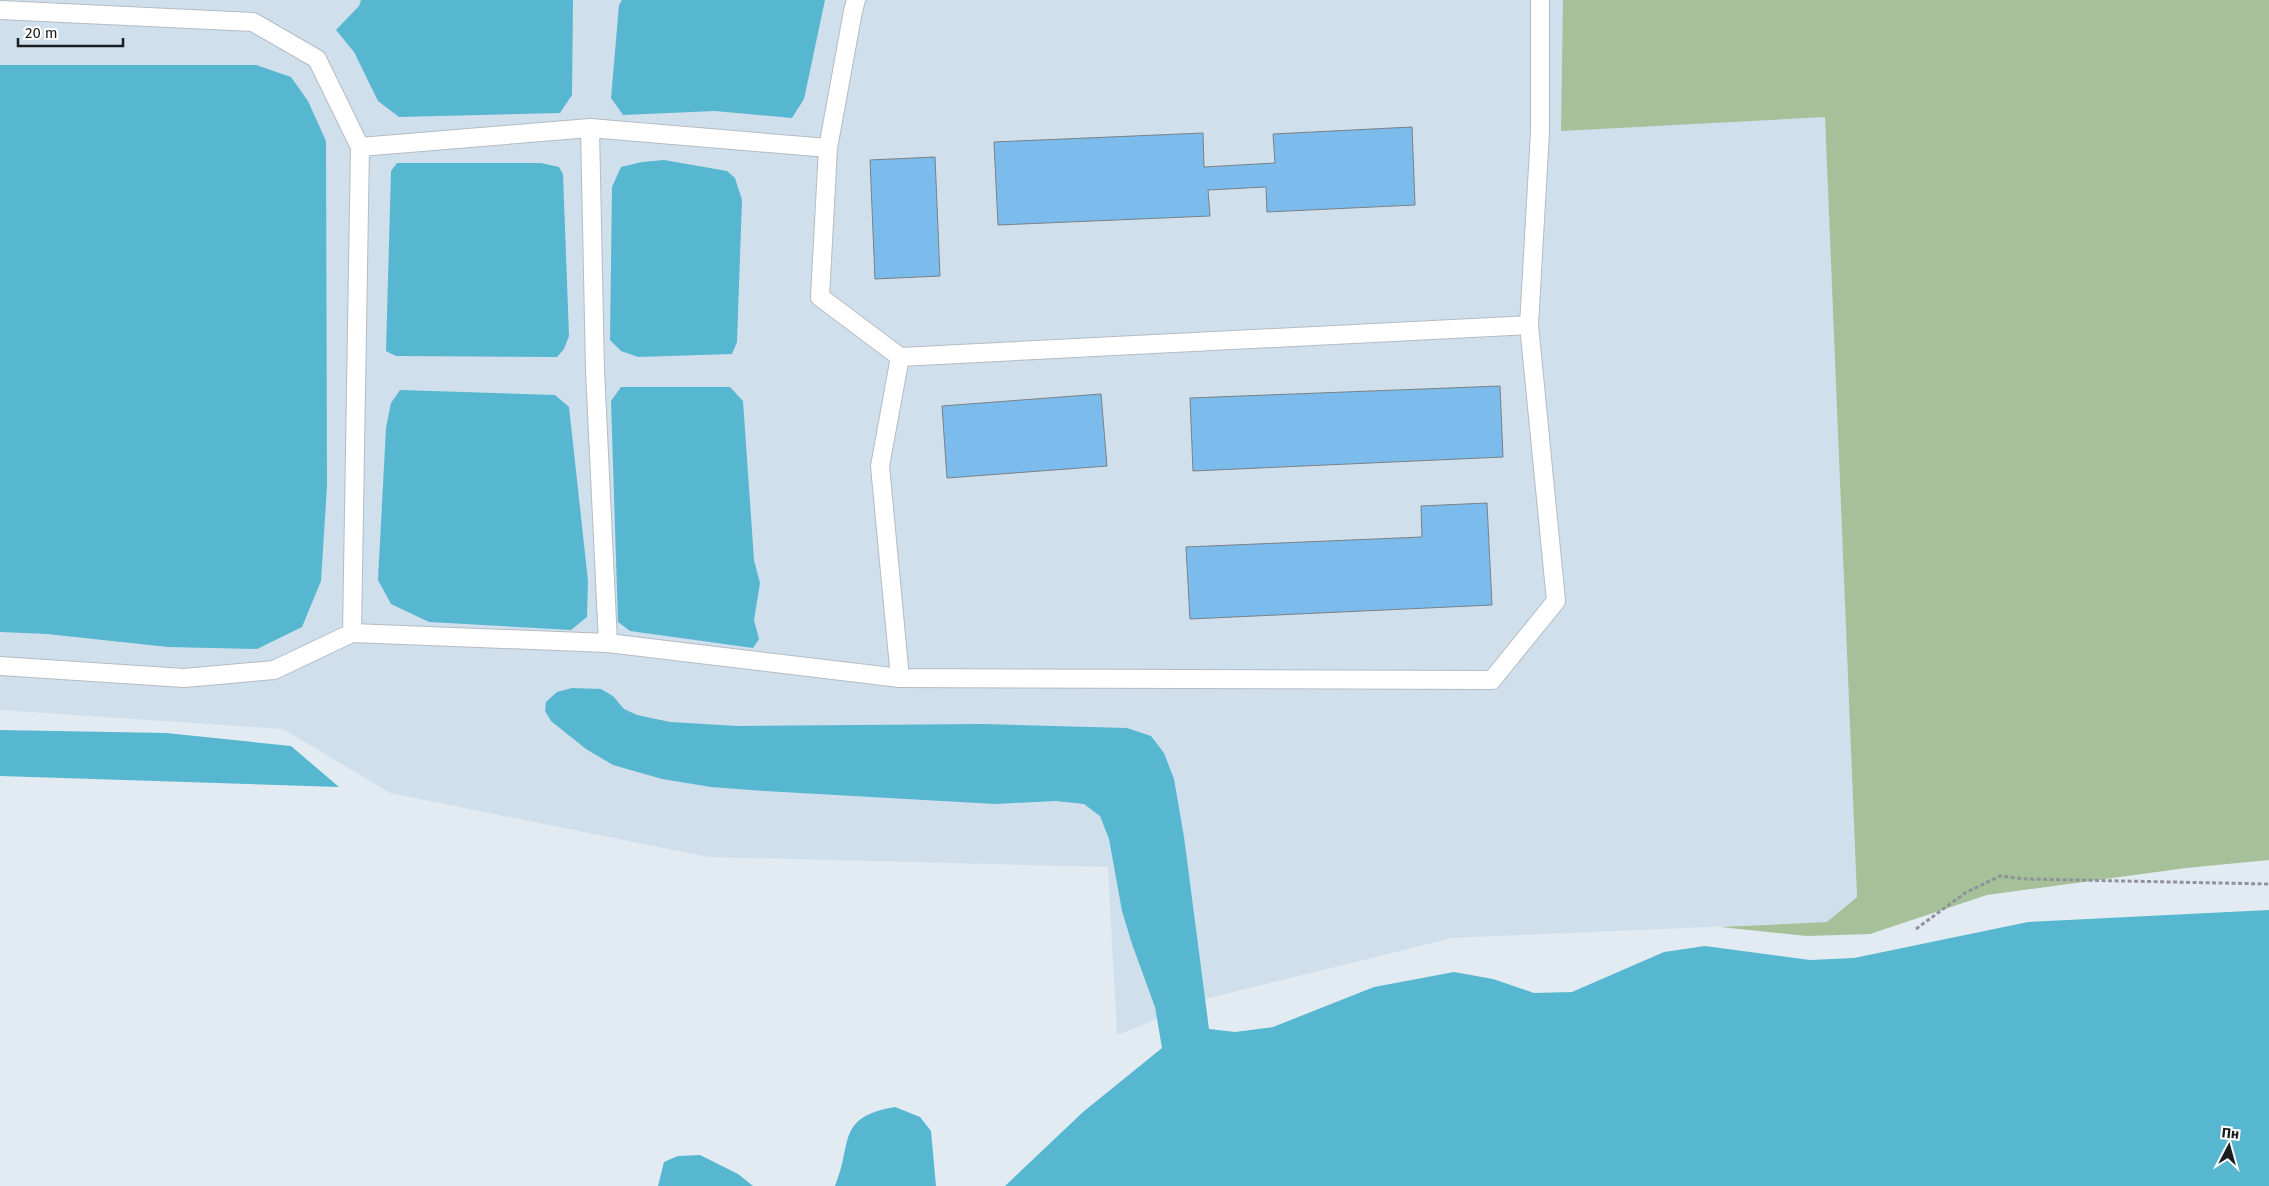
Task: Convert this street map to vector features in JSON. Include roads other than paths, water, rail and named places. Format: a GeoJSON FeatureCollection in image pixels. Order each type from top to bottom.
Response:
{"type":"FeatureCollection","features":[{"type":"Feature","properties":{"kind":"lane"},"geometry":{"type":"LineString","coordinates":[[856,0],[852,11],[828,148],[820,297],[900,357],[1529,326]]}},
{"type":"Feature","properties":{"kind":"lane"},"geometry":{"type":"LineString","coordinates":[[0,666],[184,678],[274,670],[352,633],[608,643],[900,678],[1492,680],[1556,601],[1529,326],[1540,132],[1540,0]]}},
{"type":"Feature","properties":{"kind":"lane"},"geometry":{"type":"LineString","coordinates":[[0,10],[253,22],[317,58],[360,146],[352,633]]}},
{"type":"Feature","properties":{"kind":"lane"},"geometry":{"type":"LineString","coordinates":[[360,146],[590,128],[828,148]]}},
{"type":"Feature","properties":{"kind":"lane"},"geometry":{"type":"LineString","coordinates":[[590,128],[595,370],[608,643]]}},
{"type":"Feature","properties":{"kind":"lane"},"geometry":{"type":"LineString","coordinates":[[900,357],[880,466],[900,678]]}},
{"type":"Feature","properties":{"kind":"water"},"geometry":{"type":"Polygon","coordinates":[[[361,0],[573,0],[572,95],[560,113],[399,117],[378,101],[354,52],[336,30],[359,6],[361,0]]]}},
{"type":"Feature","properties":{"kind":"water"},"geometry":{"type":"Polygon","coordinates":[[[622,0],[825,0],[804,99],[792,118],[715,111],[623,115],[611,98],[619,5],[622,0]]]}},
{"type":"Feature","properties":{"kind":"water"},"geometry":{"type":"Polygon","coordinates":[[[0,65],[256,65],[291,77],[308,101],[326,141],[327,486],[321,581],[302,627],[257,649],[168,647],[47,634],[0,632],[0,65]]]}},
{"type":"Feature","properties":{"kind":"water"},"geometry":{"type":"Polygon","coordinates":[[[664,160],[727,171],[735,178],[742,200],[737,342],[732,354],[638,357],[621,351],[610,340],[612,187],[621,167],[642,162],[664,160]]]}},
{"type":"Feature","properties":{"kind":"water"},"geometry":{"type":"Polygon","coordinates":[[[397,163],[541,163],[559,167],[563,174],[569,336],[564,349],[557,357],[396,356],[386,351],[391,171],[397,163]]]}},
{"type":"Feature","properties":{"kind":"water"},"geometry":{"type":"Polygon","coordinates":[[[621,387],[730,387],[743,401],[754,560],[760,583],[754,620],[759,639],[753,648],[630,631],[618,622],[611,401],[621,387]]]}},
{"type":"Feature","properties":{"kind":"water"},"geometry":{"type":"Polygon","coordinates":[[[400,390],[555,395],[569,407],[588,581],[587,617],[571,630],[429,622],[391,604],[378,580],[386,428],[391,403],[400,390]]]}},
{"type":"Feature","properties":{"kind":"water"},"geometry":{"type":"Polygon","coordinates":[[[572,688],[601,689],[613,696],[624,709],[637,715],[670,722],[737,726],[982,724],[1127,728],[1151,736],[1164,753],[1174,779],[1184,837],[1209,1029],[1235,1032],[1273,1027],[1374,987],[1454,972],[1493,979],[1534,993],[1572,992],[1664,952],[1705,946],[1810,960],[1854,958],[2028,922],[2269,910],[2269,1186],[1005,1186],[1083,1112],[1162,1048],[1155,1007],[1122,911],[1109,839],[1100,816],[1084,804],[1056,801],[995,804],[711,787],[662,779],[613,765],[586,749],[551,721],[545,711],[546,702],[557,692],[572,688]]]}},
{"type":"Feature","properties":{"kind":"water"},"geometry":{"type":"Polygon","coordinates":[[[0,730],[166,733],[291,746],[339,787],[0,776],[0,730]]]}},
{"type":"Feature","properties":{"kind":"water"},"geometry":{"type":"Polygon","coordinates":[[[895,1107],[920,1117],[931,1131],[936,1186],[835,1186],[849,1135],[854,1125],[876,1112],[895,1107]]]}},
{"type":"Feature","properties":{"kind":"water"},"geometry":{"type":"Polygon","coordinates":[[[700,1155],[738,1174],[753,1186],[658,1186],[664,1162],[678,1156],[700,1155]]]}}]}
